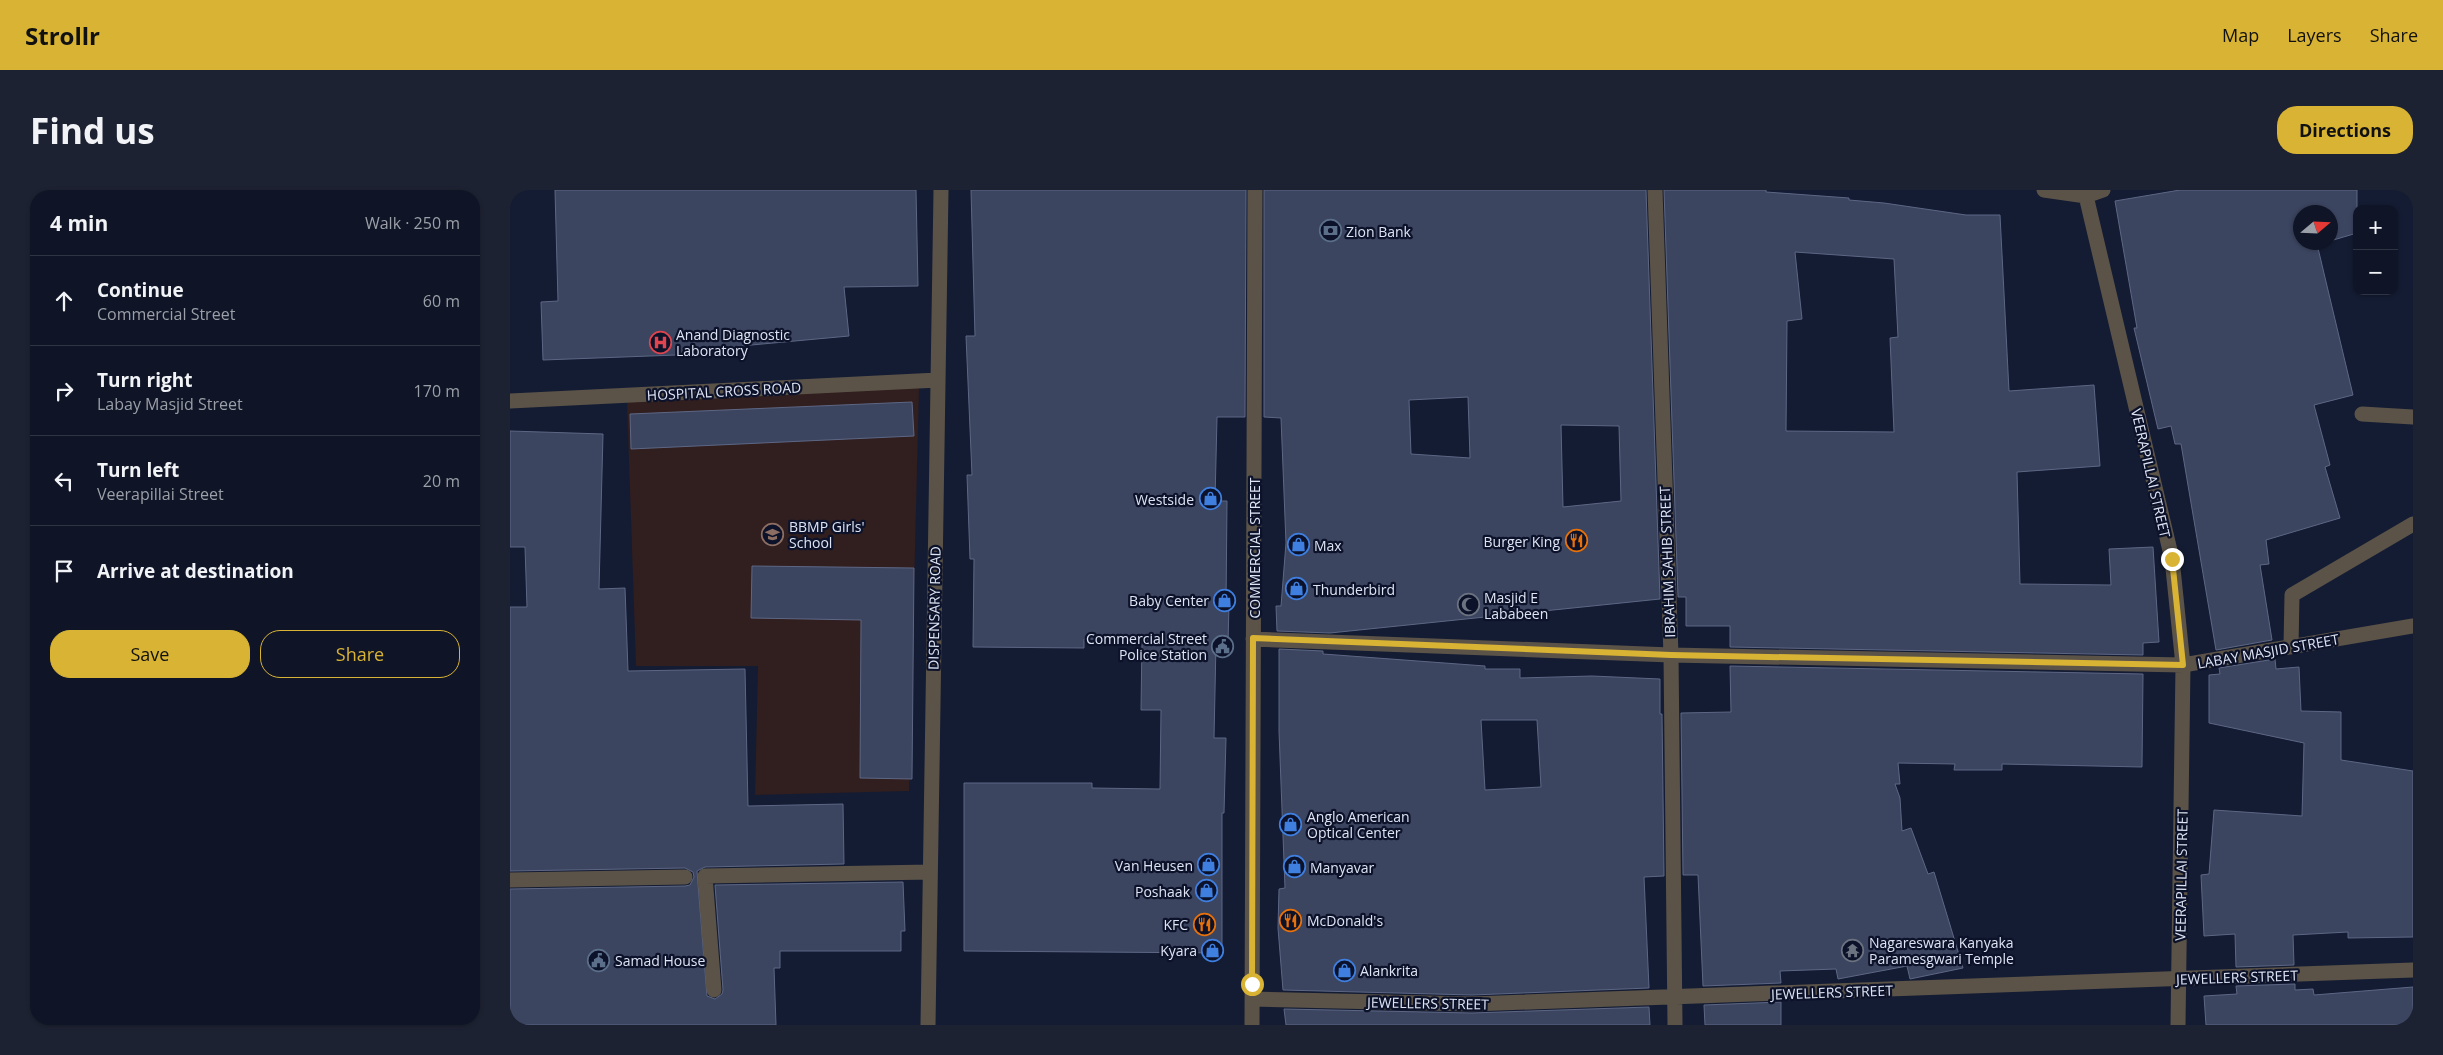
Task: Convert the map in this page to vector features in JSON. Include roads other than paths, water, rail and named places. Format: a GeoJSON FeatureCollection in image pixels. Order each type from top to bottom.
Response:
{"type":"FeatureCollection","features":[{"type":"Feature","properties":{"kind":"street","name":"DISPENSARY ROAD"},"geometry":{"type":"LineString","coordinates":[[928,1025],[940,190]]}},
{"type":"Feature","properties":{"kind":"street","name":"COMMERCIAL STREET"},"geometry":{"type":"LineString","coordinates":[[1252,1025],[1255,190]]}},
{"type":"Feature","properties":{"kind":"street","name":"IBRAHIM SAHIB STREET"},"geometry":{"type":"LineString","coordinates":[[1655,190],[1671,655],[1675,1025]]}},
{"type":"Feature","properties":{"kind":"street"},"geometry":{"type":"LineString","coordinates":[[2044,190],[2086,196],[2104,190]]}},
{"type":"Feature","properties":{"kind":"street","name":"VEERAPILLAI STREET"},"geometry":{"type":"LineString","coordinates":[[2086,196],[2172,559],[2183,665],[2178,1025]]}},
{"type":"Feature","properties":{"kind":"street","name":"HOSPITAL CROSS ROAD"},"geometry":{"type":"LineString","coordinates":[[510,401],[938,380]]}},
{"type":"Feature","properties":{"kind":"street"},"geometry":{"type":"LineString","coordinates":[[2362,414],[2413,417]]}},
{"type":"Feature","properties":{"kind":"street"},"geometry":{"type":"LineString","coordinates":[[2292,646],[2292,595],[2413,524]]}},
{"type":"Feature","properties":{"kind":"street","name":"LABAY MASJID STREET"},"geometry":{"type":"LineString","coordinates":[[1253,638],[1671,655],[2183,665],[2413,626]]}},
{"type":"Feature","properties":{"kind":"street"},"geometry":{"type":"LineString","coordinates":[[714,990],[705,876],[930,872]]}},
{"type":"Feature","properties":{"kind":"street"},"geometry":{"type":"LineString","coordinates":[[510,880],[685,877]]}},
{"type":"Feature","properties":{"kind":"street","name":"JEWELLERS STREET"},"geometry":{"type":"LineString","coordinates":[[1252,1000],[1472,1004],[2413,970]]}},
{"type":"Feature","properties":{"kind":"place","name":"Zion Bank"},"geometry":{"type":"Point","coordinates":[1330,231]}},
{"type":"Feature","properties":{"kind":"place","name":"Anand Diagnostic Laboratory"},"geometry":{"type":"Point","coordinates":[660,342]}},
{"type":"Feature","properties":{"kind":"place","name":"Westside"},"geometry":{"type":"Point","coordinates":[1210,499]}},
{"type":"Feature","properties":{"kind":"place","name":"BBMP Girls' School"},"geometry":{"type":"Point","coordinates":[773,534]}},
{"type":"Feature","properties":{"kind":"place","name":"Burger King"},"geometry":{"type":"Point","coordinates":[1576,541]}},
{"type":"Feature","properties":{"kind":"place","name":"Max"},"geometry":{"type":"Point","coordinates":[1298,545]}},
{"type":"Feature","properties":{"kind":"place","name":"Thunderbird"},"geometry":{"type":"Point","coordinates":[1297,589]}},
{"type":"Feature","properties":{"kind":"place","name":"Baby Center"},"geometry":{"type":"Point","coordinates":[1225,600]}},
{"type":"Feature","properties":{"kind":"place","name":"Masjid E Lababeen"},"geometry":{"type":"Point","coordinates":[1468,605]}},
{"type":"Feature","properties":{"kind":"place","name":"Commercial Street Police Station"},"geometry":{"type":"Point","coordinates":[1223,646]}},
{"type":"Feature","properties":{"kind":"place","name":"Anglo American Optical Center"},"geometry":{"type":"Point","coordinates":[1291,824]}},
{"type":"Feature","properties":{"kind":"place","name":"Van Heusen"},"geometry":{"type":"Point","coordinates":[1209,865]}},
{"type":"Feature","properties":{"kind":"place","name":"Manyavar"},"geometry":{"type":"Point","coordinates":[1294,867]}},
{"type":"Feature","properties":{"kind":"place","name":"Poshaak"},"geometry":{"type":"Point","coordinates":[1206,891]}},
{"type":"Feature","properties":{"kind":"place","name":"McDonald's"},"geometry":{"type":"Point","coordinates":[1291,920]}},
{"type":"Feature","properties":{"kind":"place","name":"KFC"},"geometry":{"type":"Point","coordinates":[1204,924]}},
{"type":"Feature","properties":{"kind":"place","name":"Kyara"},"geometry":{"type":"Point","coordinates":[1213,950]}},
{"type":"Feature","properties":{"kind":"place","name":"Nagareswara Kanyaka Paramesgwari Temple"},"geometry":{"type":"Point","coordinates":[1853,950]}},
{"type":"Feature","properties":{"kind":"place","name":"Samad House"},"geometry":{"type":"Point","coordinates":[599,960]}},
{"type":"Feature","properties":{"kind":"place","name":"Alankrita"},"geometry":{"type":"Point","coordinates":[1344,970]}}]}
